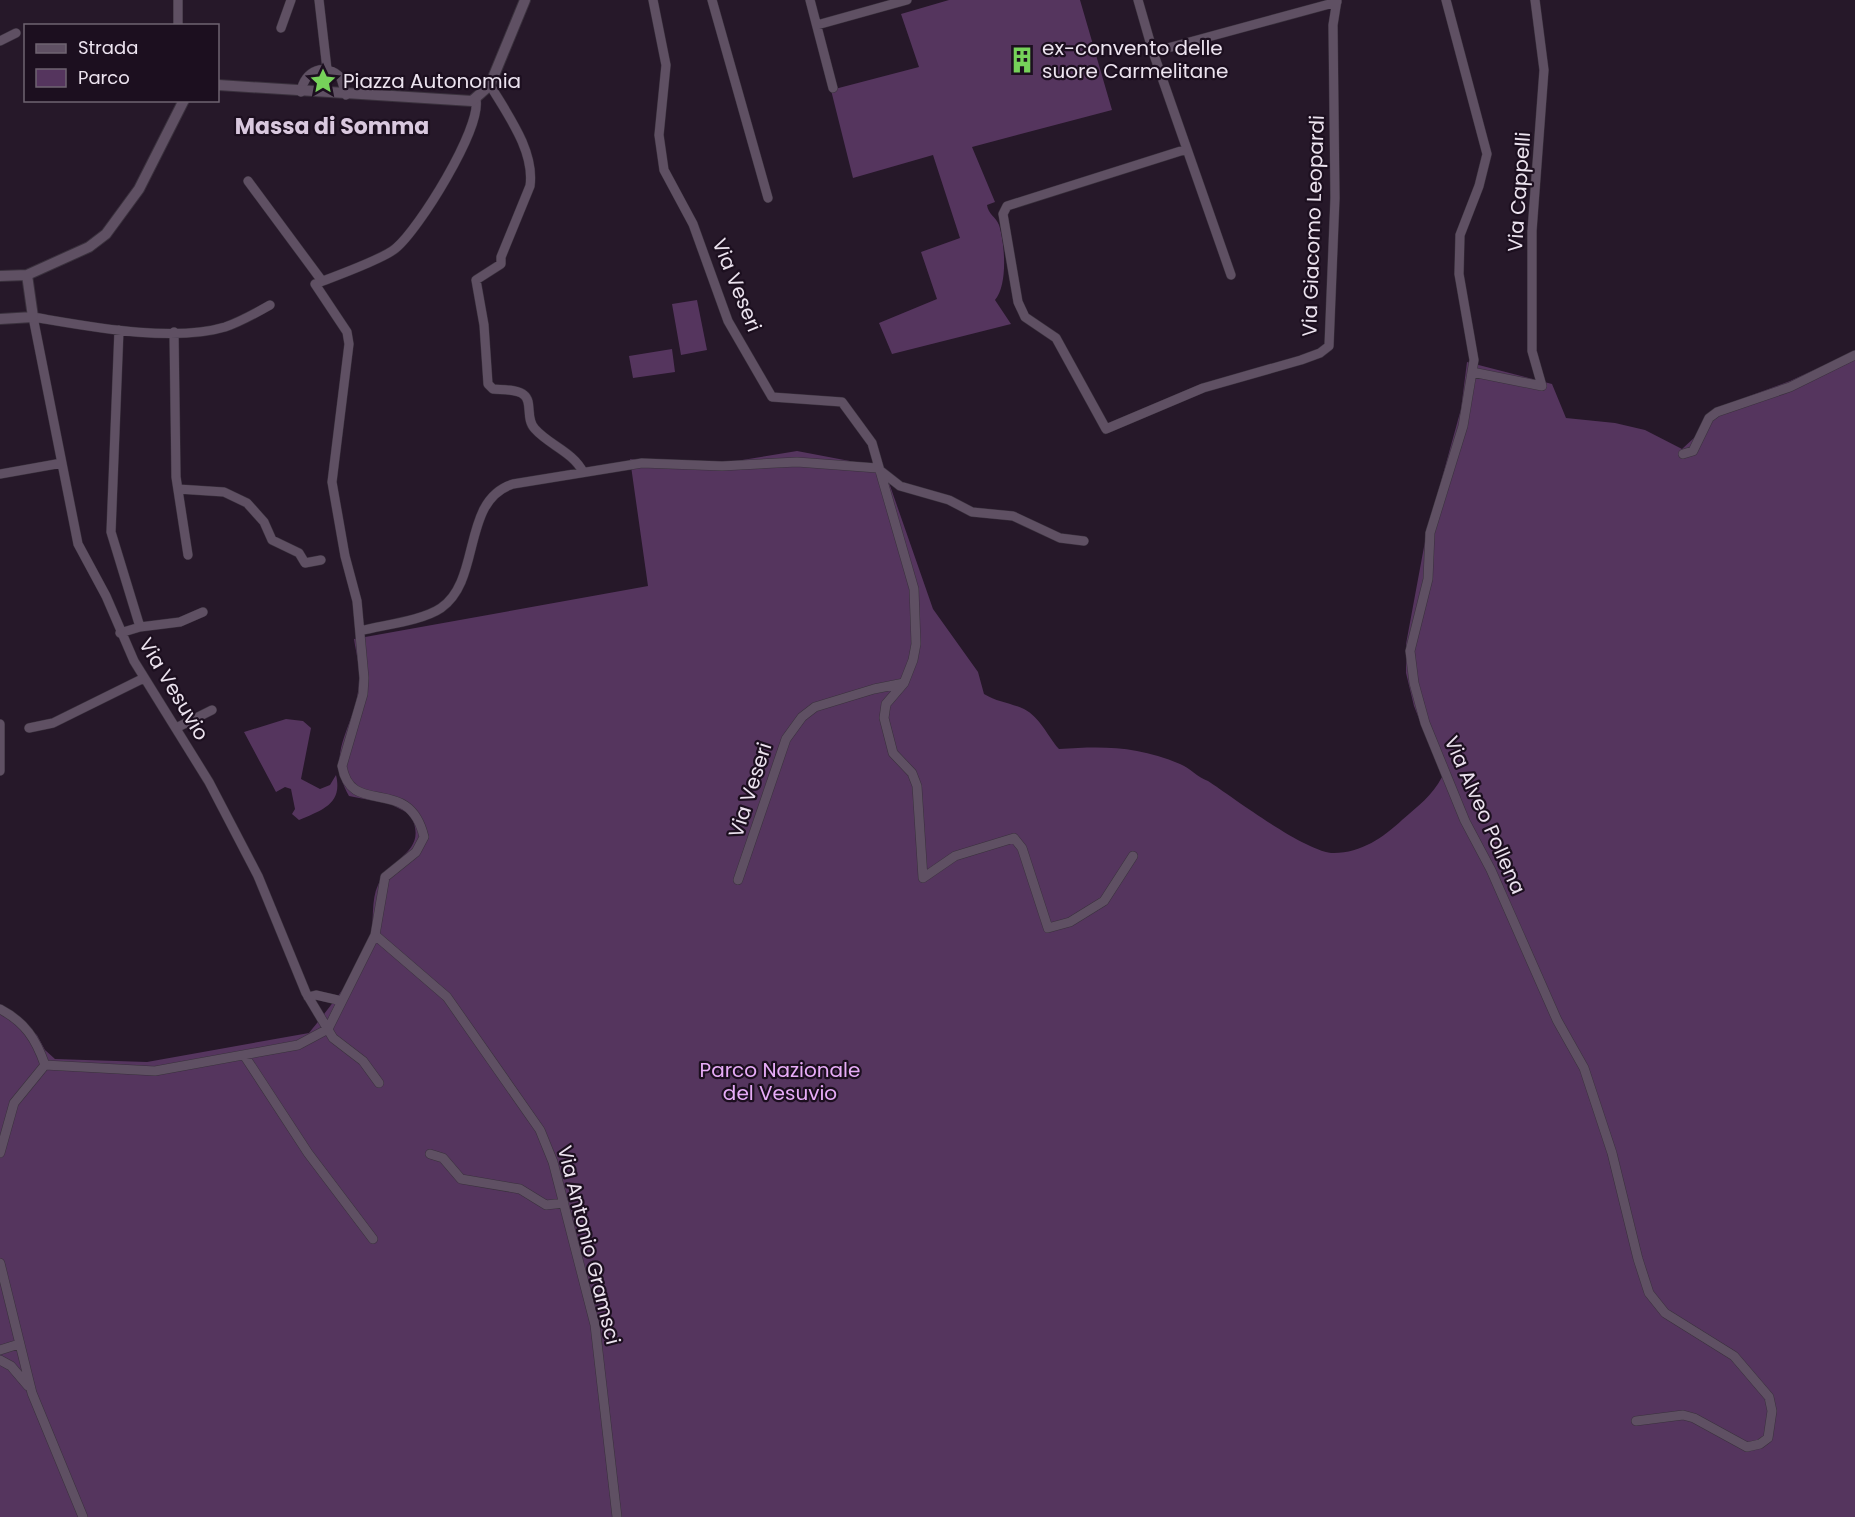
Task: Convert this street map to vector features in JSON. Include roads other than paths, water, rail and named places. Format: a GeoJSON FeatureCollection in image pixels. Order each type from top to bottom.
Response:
{"type":"FeatureCollection","features":[{"type":"Feature","properties":{"kind":"street"},"geometry":{"type":"LineString","coordinates":[[178,0],[178,24]]}},
{"type":"Feature","properties":{"kind":"street"},"geometry":{"type":"LineString","coordinates":[[281,28],[291,0]]}},
{"type":"Feature","properties":{"kind":"street"},"geometry":{"type":"LineString","coordinates":[[319,0],[327,69]]}},
{"type":"Feature","properties":{"kind":"street"},"geometry":{"type":"LineString","coordinates":[[219,85],[464,103],[476,100],[490,85],[525,0]]}},
{"type":"Feature","properties":{"kind":"street","name":"Via Veseri"},"geometry":{"type":"LineString","coordinates":[[653,0],[666,65],[659,135],[662,160],[698,234],[728,321],[772,397],[842,402],[872,443],[877,468],[914,588],[916,644],[904,683],[886,704],[884,718],[893,753],[912,773],[917,786],[923,878],[955,855],[1014,838],[1022,848],[1048,928],[1070,922],[1104,901],[1133,856]]}},
{"type":"Feature","properties":{"kind":"street"},"geometry":{"type":"LineString","coordinates":[[712,0],[768,198]]}},
{"type":"Feature","properties":{"kind":"street"},"geometry":{"type":"LineString","coordinates":[[810,0],[833,88]]}},
{"type":"Feature","properties":{"kind":"street"},"geometry":{"type":"LineString","coordinates":[[817,25],[907,0]]}},
{"type":"Feature","properties":{"kind":"street"},"geometry":{"type":"LineString","coordinates":[[1138,0],[1153,52],[1231,275]]}},
{"type":"Feature","properties":{"kind":"street","name":"Via Alveo Pollena"},"geometry":{"type":"LineString","coordinates":[[1446,0],[1486,154],[1479,186],[1460,235],[1459,274],[1474,360],[1463,426],[1430,533],[1428,579],[1410,651],[1425,723],[1465,821],[1491,870],[1557,1020],[1584,1068],[1612,1153],[1638,1259],[1649,1293],[1665,1313],[1734,1356],[1769,1396],[1772,1411],[1768,1438],[1760,1444],[1748,1447],[1694,1418],[1683,1415],[1636,1421]]}},
{"type":"Feature","properties":{"kind":"street","name":"Via Cappelli"},"geometry":{"type":"LineString","coordinates":[[1472,372],[1542,386],[1532,351],[1532,231],[1544,70],[1535,0]]}},
{"type":"Feature","properties":{"kind":"street"},"geometry":{"type":"LineString","coordinates":[[1153,52],[1337,1]]}},
{"type":"Feature","properties":{"kind":"street","name":"Via Giacomo Leopardi"},"geometry":{"type":"LineString","coordinates":[[1187,149],[1006,206],[1003,214],[1018,302],[1025,316],[1056,338],[1106,429],[1203,388],[1301,360],[1320,353],[1329,346],[1335,198],[1333,25],[1337,1]]}},
{"type":"Feature","properties":{"kind":"street"},"geometry":{"type":"LineString","coordinates":[[0,40],[16,33]]}},
{"type":"Feature","properties":{"kind":"street"},"geometry":{"type":"LineString","coordinates":[[301,92],[306,77],[316,70],[327,69],[341,78],[346,95]]}},
{"type":"Feature","properties":{"kind":"street"},"geometry":{"type":"LineString","coordinates":[[490,85],[529,161],[531,176],[530,186],[501,256],[501,264],[476,280],[484,325],[488,384],[493,389],[522,393],[527,398],[530,423],[535,430],[571,457],[583,472]]}},
{"type":"Feature","properties":{"kind":"street"},"geometry":{"type":"LineString","coordinates":[[319,283],[395,249],[421,219],[452,168],[477,111],[476,100]]}},
{"type":"Feature","properties":{"kind":"street"},"geometry":{"type":"LineString","coordinates":[[0,276],[27,275],[89,247],[106,234],[140,189],[183,102]]}},
{"type":"Feature","properties":{"kind":"street"},"geometry":{"type":"LineString","coordinates":[[45,1065],[154,1071],[298,1045],[328,1029],[375,935],[385,877],[416,852],[424,837],[420,821],[411,809],[390,799],[360,793],[344,778],[342,766],[363,694],[364,678],[357,601],[333,490],[349,344],[346,332],[319,283],[248,181]]}},
{"type":"Feature","properties":{"kind":"street","name":"Via Vesuvio"},"geometry":{"type":"LineString","coordinates":[[27,275],[33,317],[78,544],[106,596],[120,633],[144,678],[209,782],[258,876],[309,997],[328,1029],[341,1045],[363,1061],[379,1083]]}},
{"type":"Feature","properties":{"kind":"street"},"geometry":{"type":"LineString","coordinates":[[0,319],[33,317],[118,330],[202,332],[225,327],[270,305]]}},
{"type":"Feature","properties":{"kind":"street"},"geometry":{"type":"LineString","coordinates":[[118,330],[111,531],[140,627]]}},
{"type":"Feature","properties":{"kind":"street"},"geometry":{"type":"LineString","coordinates":[[174,332],[178,489],[188,555]]}},
{"type":"Feature","properties":{"kind":"street"},"geometry":{"type":"LineString","coordinates":[[1683,454],[1693,450],[1709,418],[1717,412],[1791,387],[1855,355]]}},
{"type":"Feature","properties":{"kind":"street"},"geometry":{"type":"LineString","coordinates":[[360,631],[429,614],[448,602],[461,576],[484,508],[496,492],[513,484],[642,463],[722,466],[797,462],[877,468],[900,486],[950,500],[972,512],[1013,516],[1060,538],[1084,541]]}},
{"type":"Feature","properties":{"kind":"street"},"geometry":{"type":"LineString","coordinates":[[0,474],[62,463]]}},
{"type":"Feature","properties":{"kind":"street"},"geometry":{"type":"LineString","coordinates":[[178,489],[224,492],[235,496],[258,513],[276,543],[298,553],[305,563],[321,560]]}},
{"type":"Feature","properties":{"kind":"street"},"geometry":{"type":"LineString","coordinates":[[120,633],[140,627],[180,622],[203,612]]}},
{"type":"Feature","properties":{"kind":"street"},"geometry":{"type":"LineString","coordinates":[[29,728],[53,723],[144,678]]}},
{"type":"Feature","properties":{"kind":"street","name":"Via Veseri"},"geometry":{"type":"LineString","coordinates":[[738,880],[786,740],[802,717],[815,707],[874,688],[904,683]]}},
{"type":"Feature","properties":{"kind":"street"},"geometry":{"type":"LineString","coordinates":[[176,728],[212,710]]}},
{"type":"Feature","properties":{"kind":"street"},"geometry":{"type":"LineString","coordinates":[[0,724],[0,771]]}},
{"type":"Feature","properties":{"kind":"street","name":"Via Antonio Gramsci"},"geometry":{"type":"LineString","coordinates":[[375,935],[447,997],[540,1130],[553,1162],[595,1325],[617,1517]]}},
{"type":"Feature","properties":{"kind":"street"},"geometry":{"type":"LineString","coordinates":[[309,997],[316,995],[342,1001]]}},
{"type":"Feature","properties":{"kind":"street"},"geometry":{"type":"LineString","coordinates":[[0,1009],[14,1016],[38,1042],[45,1065]]}},
{"type":"Feature","properties":{"kind":"street"},"geometry":{"type":"LineString","coordinates":[[244,1055],[308,1152],[373,1239]]}},
{"type":"Feature","properties":{"kind":"street"},"geometry":{"type":"LineString","coordinates":[[0,1153],[2,1138],[14,1103],[45,1065]]}},
{"type":"Feature","properties":{"kind":"street"},"geometry":{"type":"LineString","coordinates":[[430,1154],[443,1158],[461,1179],[520,1189],[546,1205],[564,1203]]}},
{"type":"Feature","properties":{"kind":"street"},"geometry":{"type":"LineString","coordinates":[[0,1263],[32,1394],[83,1517]]}},
{"type":"Feature","properties":{"kind":"street"},"geometry":{"type":"LineString","coordinates":[[0,1350],[20,1344]]}},
{"type":"Feature","properties":{"kind":"street"},"geometry":{"type":"LineString","coordinates":[[0,1360],[10,1366],[32,1394]]}},
{"type":"Feature","properties":{"kind":"place","name":"ex-convento delle suore Carmelitane"},"geometry":{"type":"Point","coordinates":[1022,60]}},
{"type":"Feature","properties":{"kind":"place","name":"Piazza Autonomia"},"geometry":{"type":"Point","coordinates":[323,81]}},
{"type":"Feature","properties":{"kind":"district","name":"Massa di Somma"},"geometry":{"type":"Point","coordinates":[332,126]}},
{"type":"Feature","properties":{"kind":"park label","name":"Parco Nazionale del Vesuvio"},"geometry":{"type":"Point","coordinates":[780,1082]}}]}
